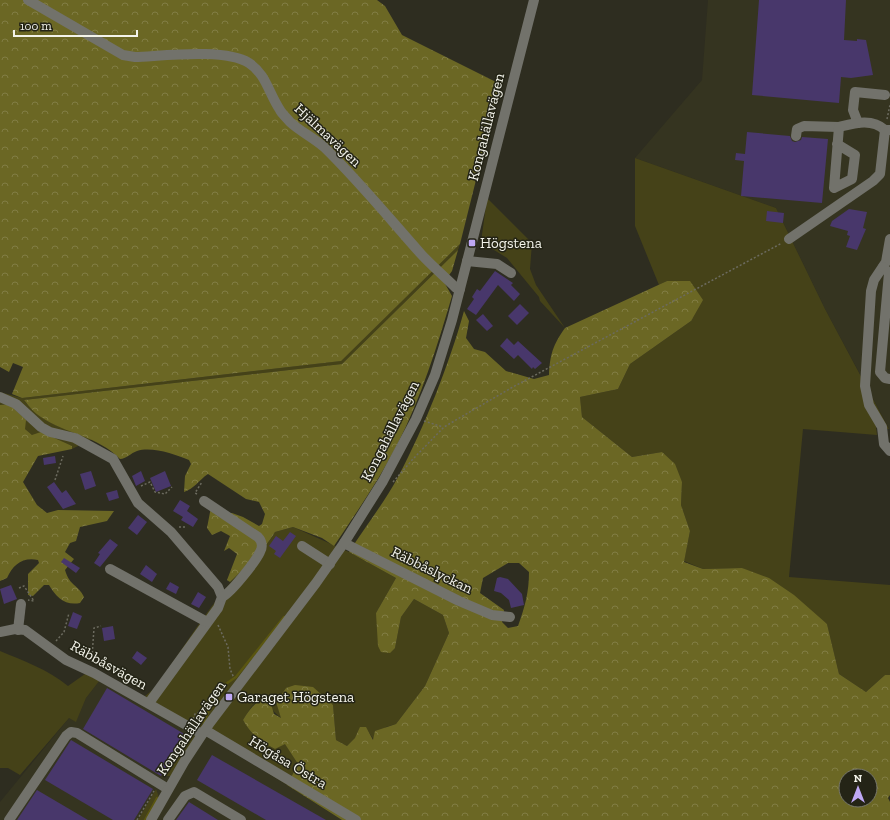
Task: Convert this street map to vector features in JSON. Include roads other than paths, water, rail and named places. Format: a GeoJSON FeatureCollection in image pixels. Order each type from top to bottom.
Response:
{"type":"FeatureCollection","features":[{"type":"Feature","properties":{"kind":"street","name":"Hjälmavägen"},"geometry":{"type":"LineString","coordinates":[[28,0],[123,55],[135,57],[213,54],[229,56],[248,63],[258,71],[269,86],[280,110],[292,124],[323,146],[392,219],[422,255],[456,288],[460,289]]}},
{"type":"Feature","properties":{"kind":"street","name":"Kongahällavägen"},"geometry":{"type":"LineString","coordinates":[[151,820],[168,789],[204,732],[330,564],[344,543],[383,481],[416,419],[435,375],[460,289],[534,0]]}},
{"type":"Feature","properties":{"kind":"street"},"geometry":{"type":"LineString","coordinates":[[858,123],[853,110],[855,92],[885,95]]}},
{"type":"Feature","properties":{"kind":"street"},"geometry":{"type":"LineString","coordinates":[[789,239],[873,181],[880,174],[887,130],[879,124],[867,122],[839,127],[804,126],[797,129],[796,136]]}},
{"type":"Feature","properties":{"kind":"street"},"geometry":{"type":"LineString","coordinates":[[838,144],[839,127]]}},
{"type":"Feature","properties":{"kind":"street"},"geometry":{"type":"LineString","coordinates":[[890,239],[888,257],[874,280],[871,290],[865,386],[869,405],[882,427],[884,444],[890,451]]}},
{"type":"Feature","properties":{"kind":"street"},"geometry":{"type":"LineString","coordinates":[[467,261],[498,264],[503,266],[511,273]]}},
{"type":"Feature","properties":{"kind":"street"},"geometry":{"type":"LineString","coordinates":[[883,267],[889,273],[880,372],[885,378],[890,379]]}},
{"type":"Feature","properties":{"kind":"street"},"geometry":{"type":"LineString","coordinates":[[0,397],[16,404],[41,427],[50,432],[75,438],[113,459],[138,503],[171,532],[218,587],[222,597]]}},
{"type":"Feature","properties":{"kind":"street"},"geometry":{"type":"LineString","coordinates":[[149,703],[218,608],[222,597],[233,588],[261,551],[262,542],[258,537],[204,501]]}},
{"type":"Feature","properties":{"kind":"street","name":"Räbbåslyckan"},"geometry":{"type":"LineString","coordinates":[[344,543],[459,601],[492,614],[510,617]]}},
{"type":"Feature","properties":{"kind":"street"},"geometry":{"type":"LineString","coordinates":[[302,546],[330,564]]}},
{"type":"Feature","properties":{"kind":"street"},"geometry":{"type":"LineString","coordinates":[[110,569],[210,619]]}},
{"type":"Feature","properties":{"kind":"street"},"geometry":{"type":"LineString","coordinates":[[0,632],[18,630],[21,604]]}},
{"type":"Feature","properties":{"kind":"street","name":"Räbbåsvägen"},"geometry":{"type":"LineString","coordinates":[[18,630],[25,630],[66,660],[149,703],[191,727],[204,732]]}},
{"type":"Feature","properties":{"kind":"street"},"geometry":{"type":"LineString","coordinates":[[9,820],[66,736],[71,732],[76,733],[168,789]]}},
{"type":"Feature","properties":{"kind":"street","name":"Högåsa Östra"},"geometry":{"type":"LineString","coordinates":[[204,732],[356,820]]}},
{"type":"Feature","properties":{"kind":"street"},"geometry":{"type":"LineString","coordinates":[[168,820],[185,796],[194,792],[241,820]]}},
{"type":"Feature","properties":{"kind":"waterway"},"geometry":{"type":"LineString","coordinates":[[204,722],[217,690],[236,677],[284,617]]}},
{"type":"Feature","properties":{"kind":"waterway"},"geometry":{"type":"LineString","coordinates":[[145,820],[157,798]]}},
{"type":"Feature","properties":{"kind":"place","name":"Högstena"},"geometry":{"type":"Point","coordinates":[472,243]}},
{"type":"Feature","properties":{"kind":"place","name":"Garaget Högstena"},"geometry":{"type":"Point","coordinates":[229,697]}}]}
